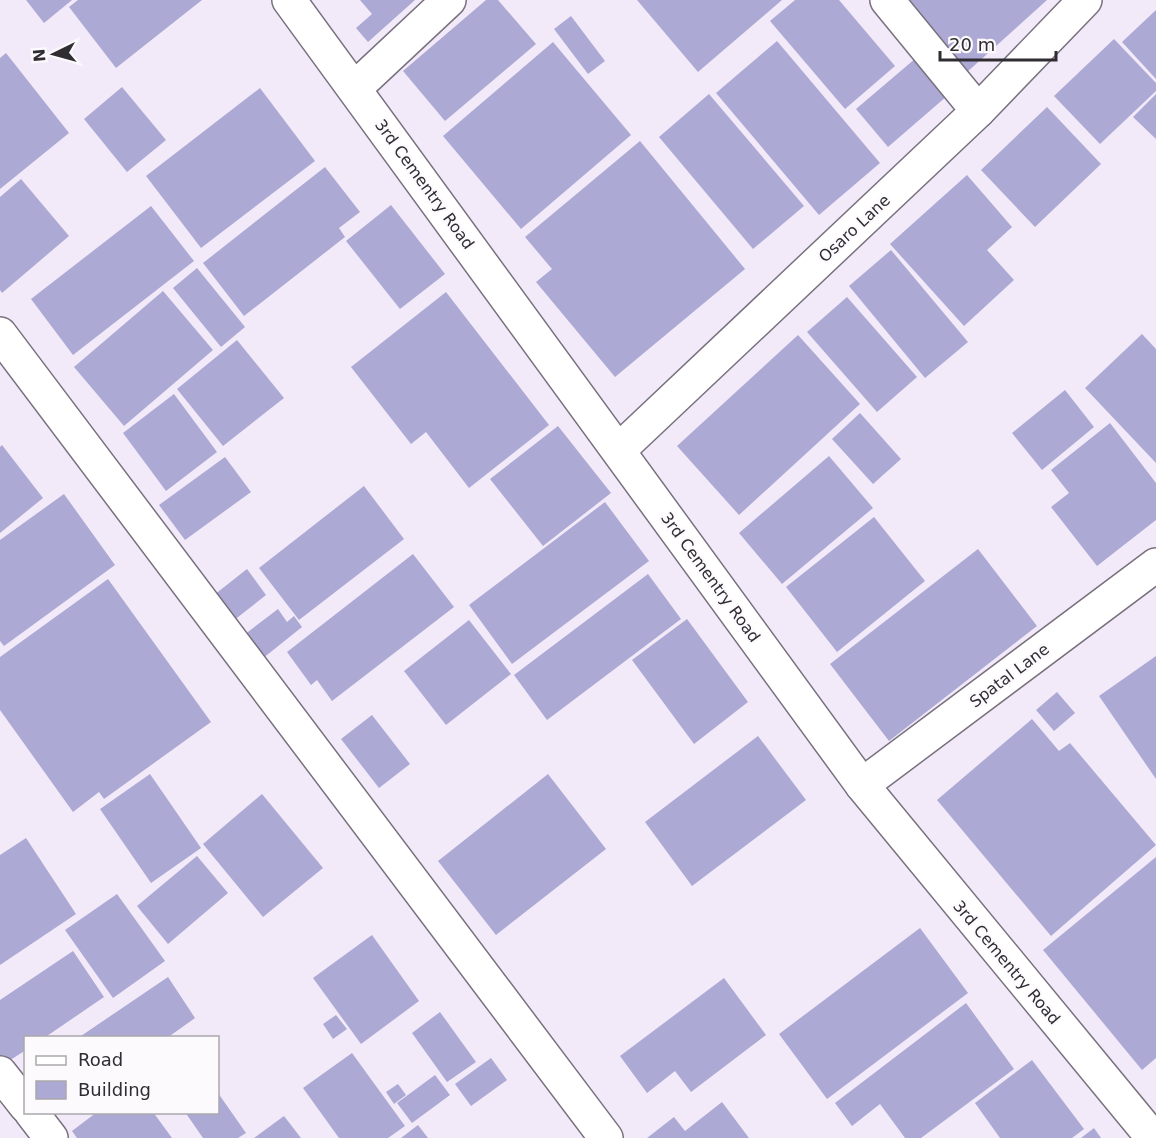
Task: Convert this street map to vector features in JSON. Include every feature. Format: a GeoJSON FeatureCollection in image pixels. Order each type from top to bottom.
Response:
{"type":"FeatureCollection","features":[{"type":"Feature","properties":{"kind":"street","name":"3rd Cementry Road"},"geometry":{"type":"LineString","coordinates":[[289,0],[862,785],[1153,1138]]}},
{"type":"Feature","properties":{"kind":"street"},"geometry":{"type":"LineString","coordinates":[[355,88],[449,0]]}},
{"type":"Feature","properties":{"kind":"street"},"geometry":{"type":"LineString","coordinates":[[887,0],[978,111]]}},
{"type":"Feature","properties":{"kind":"street","name":"Osaro Lane"},"geometry":{"type":"LineString","coordinates":[[619,450],[978,111],[1085,0]]}},
{"type":"Feature","properties":{"kind":"street"},"geometry":{"type":"LineString","coordinates":[[0,334],[606,1138]]}},
{"type":"Feature","properties":{"kind":"street","name":"Spatal Lane"},"geometry":{"type":"LineString","coordinates":[[862,785],[1156,566]]}},
{"type":"Feature","properties":{"kind":"street"},"geometry":{"type":"LineString","coordinates":[[0,1073],[24,1103]]}},
{"type":"Feature","properties":{"kind":"street"},"geometry":{"type":"LineString","coordinates":[[32,1114],[51,1138]]}},
{"type":"Feature","properties":{"kind":"building"},"geometry":{"type":"Polygon","coordinates":[[[26,0],[72,0],[44,23],[26,0]]]}},
{"type":"Feature","properties":{"kind":"building"},"geometry":{"type":"Polygon","coordinates":[[[78,0],[202,0],[116,68],[69,7],[78,0]]]}},
{"type":"Feature","properties":{"kind":"building"},"geometry":{"type":"Polygon","coordinates":[[[360,0],[415,0],[368,42],[356,28],[372,14],[360,0]]]}},
{"type":"Feature","properties":{"kind":"building"},"geometry":{"type":"Polygon","coordinates":[[[486,0],[498,0],[536,44],[445,121],[403,71],[486,0]]]}},
{"type":"Feature","properties":{"kind":"building"},"geometry":{"type":"Polygon","coordinates":[[[637,0],[782,0],[698,72],[637,0]]]}},
{"type":"Feature","properties":{"kind":"building"},"geometry":{"type":"Polygon","coordinates":[[[795,0],[839,0],[895,66],[845,109],[770,21],[795,0]]]}},
{"type":"Feature","properties":{"kind":"building"},"geometry":{"type":"Polygon","coordinates":[[[901,0],[1047,0],[966,73],[901,0]]]}},
{"type":"Feature","properties":{"kind":"building"},"geometry":{"type":"Polygon","coordinates":[[[1156,10],[1156,79],[1122,42],[1156,10]]]}},
{"type":"Feature","properties":{"kind":"building"},"geometry":{"type":"Polygon","coordinates":[[[571,16],[605,61],[588,74],[554,29],[571,16]]]}},
{"type":"Feature","properties":{"kind":"building"},"geometry":{"type":"Polygon","coordinates":[[[1114,39],[1156,83],[1156,91],[1100,144],[1054,96],[1114,39]]]}},
{"type":"Feature","properties":{"kind":"building"},"geometry":{"type":"Polygon","coordinates":[[[777,41],[880,163],[819,215],[716,93],[777,41]]]}},
{"type":"Feature","properties":{"kind":"building"},"geometry":{"type":"Polygon","coordinates":[[[553,42],[631,135],[521,229],[443,136],[553,42]]]}},
{"type":"Feature","properties":{"kind":"building"},"geometry":{"type":"Polygon","coordinates":[[[6,53],[69,133],[0,189],[0,58],[6,53]]]}},
{"type":"Feature","properties":{"kind":"building"},"geometry":{"type":"Polygon","coordinates":[[[916,58],[947,96],[888,147],[856,109],[916,58]]]}},
{"type":"Feature","properties":{"kind":"building"},"geometry":{"type":"Polygon","coordinates":[[[122,87],[166,140],[127,172],[84,119],[122,87]]]}},
{"type":"Feature","properties":{"kind":"building"},"geometry":{"type":"Polygon","coordinates":[[[260,88],[315,161],[201,248],[146,176],[260,88]]]}},
{"type":"Feature","properties":{"kind":"building"},"geometry":{"type":"Polygon","coordinates":[[[709,94],[804,206],[753,249],[659,137],[709,94]]]}},
{"type":"Feature","properties":{"kind":"building"},"geometry":{"type":"Polygon","coordinates":[[[1156,94],[1156,139],[1133,117],[1156,94]]]}},
{"type":"Feature","properties":{"kind":"building"},"geometry":{"type":"Polygon","coordinates":[[[1047,107],[1101,164],[1035,227],[981,170],[1047,107]]]}},
{"type":"Feature","properties":{"kind":"building"},"geometry":{"type":"Polygon","coordinates":[[[640,141],[745,269],[615,377],[536,282],[552,269],[525,237],[640,141]]]}},
{"type":"Feature","properties":{"kind":"building"},"geometry":{"type":"Polygon","coordinates":[[[325,167],[360,212],[339,228],[345,237],[244,316],[203,263],[325,167]]]}},
{"type":"Feature","properties":{"kind":"building"},"geometry":{"type":"Polygon","coordinates":[[[967,175],[1012,227],[987,250],[1014,280],[964,326],[890,244],[967,175]]]}},
{"type":"Feature","properties":{"kind":"building"},"geometry":{"type":"Polygon","coordinates":[[[21,179],[69,236],[2,293],[0,290],[0,197],[21,179]]]}},
{"type":"Feature","properties":{"kind":"building"},"geometry":{"type":"Polygon","coordinates":[[[391,205],[445,274],[400,309],[346,241],[391,205]]]}},
{"type":"Feature","properties":{"kind":"building"},"geometry":{"type":"Polygon","coordinates":[[[151,206],[194,261],[73,355],[31,299],[151,206]]]}},
{"type":"Feature","properties":{"kind":"building"},"geometry":{"type":"Polygon","coordinates":[[[891,250],[968,342],[925,378],[849,286],[891,250]]]}},
{"type":"Feature","properties":{"kind":"building"},"geometry":{"type":"Polygon","coordinates":[[[197,268],[245,327],[221,347],[173,288],[197,268]]]}},
{"type":"Feature","properties":{"kind":"building"},"geometry":{"type":"Polygon","coordinates":[[[163,291],[213,350],[124,426],[74,367],[163,291]]]}},
{"type":"Feature","properties":{"kind":"building"},"geometry":{"type":"Polygon","coordinates":[[[446,292],[549,425],[469,488],[426,432],[411,444],[351,367],[446,292]]]}},
{"type":"Feature","properties":{"kind":"building"},"geometry":{"type":"Polygon","coordinates":[[[847,297],[917,377],[877,412],[807,332],[847,297]]]}},
{"type":"Feature","properties":{"kind":"building"},"geometry":{"type":"Polygon","coordinates":[[[1142,334],[1156,349],[1156,463],[1085,388],[1142,334]]]}},
{"type":"Feature","properties":{"kind":"building"},"geometry":{"type":"Polygon","coordinates":[[[798,335],[860,404],[739,515],[677,446],[798,335]]]}},
{"type":"Feature","properties":{"kind":"building"},"geometry":{"type":"Polygon","coordinates":[[[237,340],[284,398],[223,446],[177,389],[237,340]]]}},
{"type":"Feature","properties":{"kind":"building"},"geometry":{"type":"Polygon","coordinates":[[[1065,390],[1094,427],[1042,470],[1012,433],[1065,390]]]}},
{"type":"Feature","properties":{"kind":"building"},"geometry":{"type":"Polygon","coordinates":[[[174,394],[217,452],[166,491],[123,433],[174,394]]]}},
{"type":"Feature","properties":{"kind":"building"},"geometry":{"type":"Polygon","coordinates":[[[860,413],[901,459],[873,484],[832,439],[860,413]]]}},
{"type":"Feature","properties":{"kind":"building"},"geometry":{"type":"Polygon","coordinates":[[[1110,423],[1156,483],[1156,520],[1097,566],[1051,507],[1069,493],[1051,470],[1110,423]]]}},
{"type":"Feature","properties":{"kind":"building"},"geometry":{"type":"Polygon","coordinates":[[[558,426],[611,493],[543,546],[490,479],[558,426]]]}},
{"type":"Feature","properties":{"kind":"building"},"geometry":{"type":"Polygon","coordinates":[[[2,445],[43,498],[0,533],[0,447],[2,445]]]}},
{"type":"Feature","properties":{"kind":"building"},"geometry":{"type":"Polygon","coordinates":[[[829,456],[873,508],[782,584],[739,533],[829,456]]]}},
{"type":"Feature","properties":{"kind":"building"},"geometry":{"type":"Polygon","coordinates":[[[225,457],[251,492],[185,540],[159,505],[225,457]]]}},
{"type":"Feature","properties":{"kind":"building"},"geometry":{"type":"Polygon","coordinates":[[[364,486],[404,539],[299,620],[259,568],[364,486]]]}},
{"type":"Feature","properties":{"kind":"building"},"geometry":{"type":"Polygon","coordinates":[[[64,494],[115,565],[4,646],[0,641],[0,540],[64,494]]]}},
{"type":"Feature","properties":{"kind":"building"},"geometry":{"type":"Polygon","coordinates":[[[605,502],[649,561],[512,664],[469,605],[605,502]]]}},
{"type":"Feature","properties":{"kind":"building"},"geometry":{"type":"Polygon","coordinates":[[[874,517],[925,581],[837,652],[786,587],[874,517]]]}},
{"type":"Feature","properties":{"kind":"building"},"geometry":{"type":"Polygon","coordinates":[[[978,549],[1037,626],[889,741],[830,664],[978,549]]]}},
{"type":"Feature","properties":{"kind":"building"},"geometry":{"type":"Polygon","coordinates":[[[413,554],[454,607],[332,701],[317,680],[311,685],[287,652],[413,554]]]}},
{"type":"Feature","properties":{"kind":"building"},"geometry":{"type":"Polygon","coordinates":[[[247,569],[266,595],[233,621],[214,595],[247,569]]]}},
{"type":"Feature","properties":{"kind":"building"},"geometry":{"type":"Polygon","coordinates":[[[648,574],[681,619],[547,720],[514,675],[648,574]]]}},
{"type":"Feature","properties":{"kind":"building"},"geometry":{"type":"Polygon","coordinates":[[[108,579],[211,722],[104,799],[99,792],[73,812],[0,710],[0,657],[108,579]]]}},
{"type":"Feature","properties":{"kind":"building"},"geometry":{"type":"Polygon","coordinates":[[[278,609],[287,622],[294,616],[302,627],[262,659],[244,635],[278,609]]]}},
{"type":"Feature","properties":{"kind":"building"},"geometry":{"type":"Polygon","coordinates":[[[687,619],[748,702],[694,744],[632,660],[687,619]]]}},
{"type":"Feature","properties":{"kind":"building"},"geometry":{"type":"Polygon","coordinates":[[[469,620],[511,674],[446,725],[404,671],[469,620]]]}},
{"type":"Feature","properties":{"kind":"building"},"geometry":{"type":"Polygon","coordinates":[[[1156,656],[1156,779],[1099,696],[1156,656]]]}},
{"type":"Feature","properties":{"kind":"building"},"geometry":{"type":"Polygon","coordinates":[[[1057,692],[1075,713],[1054,731],[1036,710],[1057,692]]]}},
{"type":"Feature","properties":{"kind":"building"},"geometry":{"type":"Polygon","coordinates":[[[372,715],[410,764],[379,788],[341,739],[372,715]]]}},
{"type":"Feature","properties":{"kind":"building"},"geometry":{"type":"Polygon","coordinates":[[[1032,719],[1059,751],[1070,743],[1156,845],[1051,936],[937,800],[1032,719]]]}},
{"type":"Feature","properties":{"kind":"building"},"geometry":{"type":"Polygon","coordinates":[[[758,736],[806,800],[692,886],[645,822],[758,736]]]}},
{"type":"Feature","properties":{"kind":"building"},"geometry":{"type":"Polygon","coordinates":[[[150,774],[201,848],[151,883],[100,809],[150,774]]]}},
{"type":"Feature","properties":{"kind":"building"},"geometry":{"type":"Polygon","coordinates":[[[548,774],[606,849],[496,935],[438,861],[548,774]]]}},
{"type":"Feature","properties":{"kind":"building"},"geometry":{"type":"Polygon","coordinates":[[[262,794],[323,868],[263,917],[203,844],[262,794]]]}},
{"type":"Feature","properties":{"kind":"building"},"geometry":{"type":"Polygon","coordinates":[[[26,838],[76,914],[0,965],[0,855],[26,838]]]}},
{"type":"Feature","properties":{"kind":"building"},"geometry":{"type":"Polygon","coordinates":[[[197,856],[228,893],[168,944],[137,906],[197,856]]]}},
{"type":"Feature","properties":{"kind":"building"},"geometry":{"type":"Polygon","coordinates":[[[1156,857],[1156,1058],[1142,1070],[1043,950],[1156,857]]]}},
{"type":"Feature","properties":{"kind":"building"},"geometry":{"type":"Polygon","coordinates":[[[117,894],[165,961],[113,998],[65,930],[117,894]]]}},
{"type":"Feature","properties":{"kind":"building"},"geometry":{"type":"Polygon","coordinates":[[[920,928],[968,993],[827,1099],[779,1034],[920,928]]]}},
{"type":"Feature","properties":{"kind":"building"},"geometry":{"type":"Polygon","coordinates":[[[372,935],[419,1001],[361,1044],[313,978],[372,935]]]}},
{"type":"Feature","properties":{"kind":"building"},"geometry":{"type":"Polygon","coordinates":[[[73,951],[104,997],[47,1036],[24,1036],[24,1051],[4,1064],[0,1057],[0,1000],[73,951]]]}},
{"type":"Feature","properties":{"kind":"building"},"geometry":{"type":"Polygon","coordinates":[[[168,977],[195,1018],[170,1036],[81,1036],[168,977]]]}},
{"type":"Feature","properties":{"kind":"building"},"geometry":{"type":"Polygon","coordinates":[[[724,978],[766,1035],[691,1092],[675,1071],[647,1093],[620,1056],[724,978]]]}},
{"type":"Feature","properties":{"kind":"building"},"geometry":{"type":"Polygon","coordinates":[[[966,1003],[1014,1069],[921,1138],[905,1138],[880,1104],[852,1126],[835,1103],[966,1003]]]}},
{"type":"Feature","properties":{"kind":"building"},"geometry":{"type":"Polygon","coordinates":[[[440,1012],[476,1062],[447,1082],[412,1033],[440,1012]]]}},
{"type":"Feature","properties":{"kind":"building"},"geometry":{"type":"Polygon","coordinates":[[[336,1015],[347,1029],[333,1039],[323,1024],[336,1015]]]}},
{"type":"Feature","properties":{"kind":"building"},"geometry":{"type":"Polygon","coordinates":[[[352,1053],[405,1126],[388,1138],[339,1138],[303,1088],[352,1053]]]}},
{"type":"Feature","properties":{"kind":"building"},"geometry":{"type":"Polygon","coordinates":[[[491,1058],[507,1080],[471,1106],[455,1084],[491,1058]]]}},
{"type":"Feature","properties":{"kind":"building"},"geometry":{"type":"Polygon","coordinates":[[[1032,1060],[1084,1129],[1072,1138],[1000,1138],[975,1103],[1032,1060]]]}},
{"type":"Feature","properties":{"kind":"building"},"geometry":{"type":"Polygon","coordinates":[[[435,1075],[450,1095],[412,1123],[397,1103],[435,1075]]]}},
{"type":"Feature","properties":{"kind":"building"},"geometry":{"type":"Polygon","coordinates":[[[398,1084],[406,1095],[394,1104],[386,1092],[398,1084]]]}},
{"type":"Feature","properties":{"kind":"building"},"geometry":{"type":"Polygon","coordinates":[[[219,1094],[246,1133],[238,1138],[203,1138],[186,1114],[219,1114],[219,1094]]]}},
{"type":"Feature","properties":{"kind":"building"},"geometry":{"type":"Polygon","coordinates":[[[722,1102],[749,1138],[647,1138],[674,1117],[685,1131],[722,1102]]]}},
{"type":"Feature","properties":{"kind":"building"},"geometry":{"type":"Polygon","coordinates":[[[94,1114],[154,1114],[172,1138],[77,1138],[72,1131],[94,1114]]]}},
{"type":"Feature","properties":{"kind":"building"},"geometry":{"type":"Polygon","coordinates":[[[284,1116],[301,1138],[254,1138],[284,1116]]]}},
{"type":"Feature","properties":{"kind":"building"},"geometry":{"type":"Polygon","coordinates":[[[418,1125],[428,1138],[401,1138],[418,1125]]]}},
{"type":"Feature","properties":{"kind":"building"},"geometry":{"type":"Polygon","coordinates":[[[1094,1128],[1101,1138],[1081,1138],[1094,1128]]]}}]}
